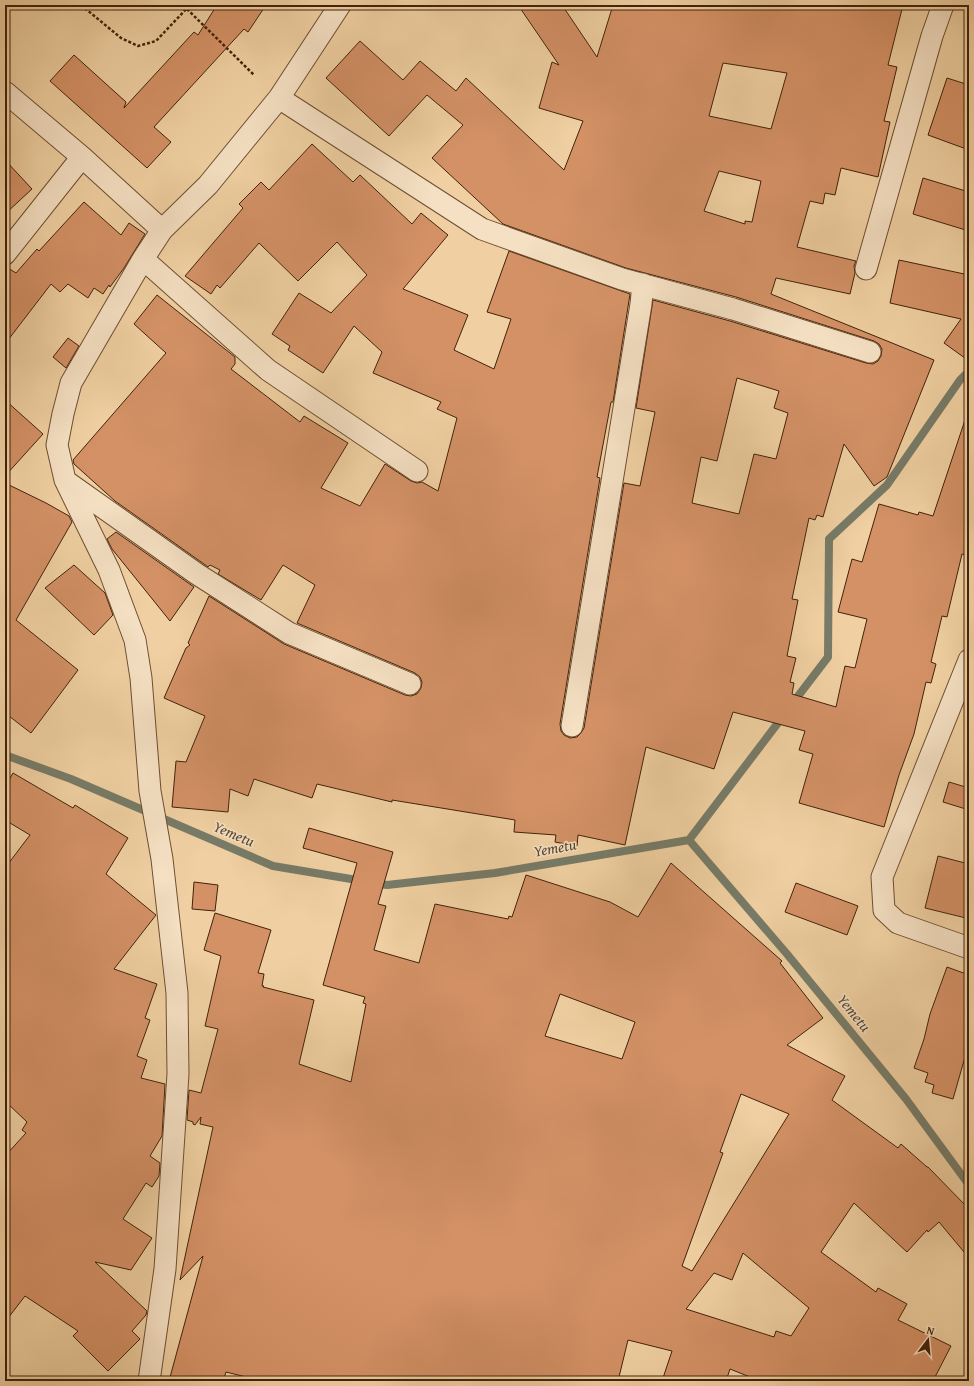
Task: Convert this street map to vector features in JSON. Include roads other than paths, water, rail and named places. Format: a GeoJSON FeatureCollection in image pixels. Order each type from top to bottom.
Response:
{"type":"FeatureCollection","features":[{"type":"Feature","properties":{"kind":"street"},"geometry":{"type":"LineString","coordinates":[[149,1381],[165,1269],[178,1074],[177,993],[162,859],[150,791],[141,678],[134,640],[109,570],[65,480],[57,445],[62,414],[71,383],[143,259],[162,230],[208,185],[279,98],[340,5]]}},
{"type":"Feature","properties":{"kind":"street"},"geometry":{"type":"LineString","coordinates":[[866,269],[932,36],[943,5]]}},
{"type":"Feature","properties":{"kind":"street"},"geometry":{"type":"LineString","coordinates":[[5,92],[82,157],[162,230]]}},
{"type":"Feature","properties":{"kind":"street"},"geometry":{"type":"LineString","coordinates":[[279,98],[482,229],[622,278],[733,309],[870,352]]}},
{"type":"Feature","properties":{"kind":"street"},"geometry":{"type":"LineString","coordinates":[[5,254],[82,157]]}},
{"type":"Feature","properties":{"kind":"street"},"geometry":{"type":"LineString","coordinates":[[143,259],[268,370],[417,471]]}},
{"type":"Feature","properties":{"kind":"street"},"geometry":{"type":"LineString","coordinates":[[572,726],[643,284]]}},
{"type":"Feature","properties":{"kind":"street"},"geometry":{"type":"LineString","coordinates":[[65,480],[197,574],[289,633],[410,684]]}},
{"type":"Feature","properties":{"kind":"street"},"geometry":{"type":"LineString","coordinates":[[969,660],[882,877],[884,910],[898,923],[969,948]]}},
{"type":"Feature","properties":{"kind":"waterway"},"geometry":{"type":"LineString","coordinates":[[792,704],[828,657],[829,539],[887,485],[960,380],[969,371]]}},
{"type":"Feature","properties":{"kind":"waterway"},"geometry":{"type":"LineString","coordinates":[[689,840],[784,715]]}},
{"type":"Feature","properties":{"kind":"waterway","name":"Yemetu"},"geometry":{"type":"LineString","coordinates":[[5,755],[71,779],[273,866],[363,881]]}},
{"type":"Feature","properties":{"kind":"waterway","name":"Yemetu"},"geometry":{"type":"LineString","coordinates":[[374,883],[387,885],[495,873],[689,840],[787,954],[906,1099],[969,1185]]}}]}
